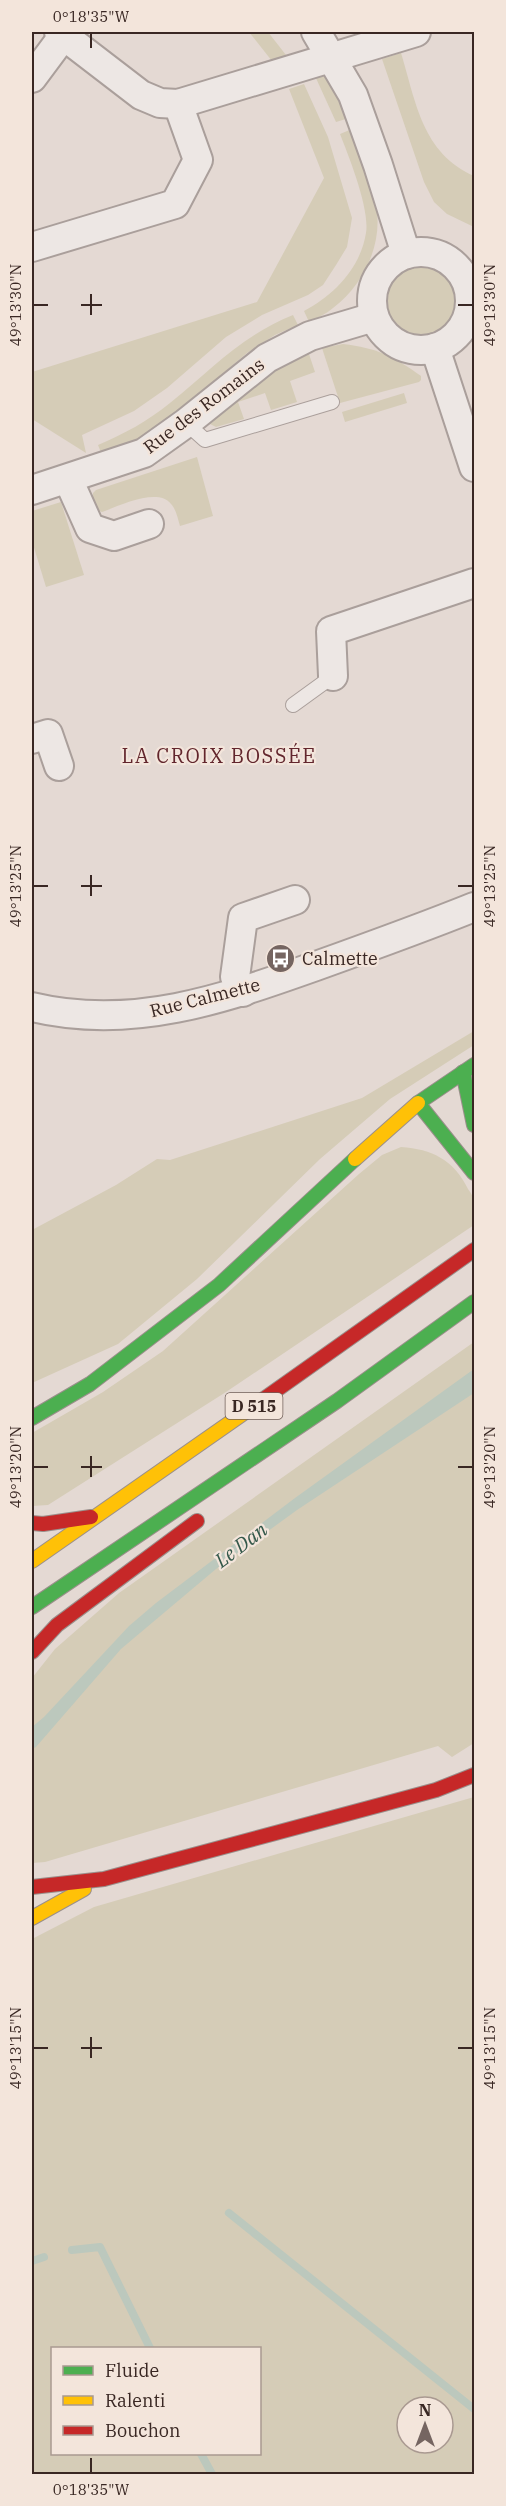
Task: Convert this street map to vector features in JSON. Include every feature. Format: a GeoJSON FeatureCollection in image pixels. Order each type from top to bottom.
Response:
{"type":"FeatureCollection","features":[{"type":"Feature","properties":{"kind":"main road"},"geometry":{"type":"LineString","coordinates":[[32,1418],[90,1384],[219,1285],[336,1174],[418,1103],[469,1068],[474,1125]]}},
{"type":"Feature","properties":{"kind":"main road"},"geometry":{"type":"LineString","coordinates":[[418,1103],[474,1173]]}},
{"type":"Feature","properties":{"kind":"main road","name":"D 515"},"geometry":{"type":"LineString","coordinates":[[32,1561],[474,1250]]}},
{"type":"Feature","properties":{"kind":"main road","name":"D 515"},"geometry":{"type":"LineString","coordinates":[[32,1607],[337,1401],[474,1302]]}},
{"type":"Feature","properties":{"kind":"main road"},"geometry":{"type":"LineString","coordinates":[[83,1371],[127,1355]]}},
{"type":"Feature","properties":{"kind":"main road"},"geometry":{"type":"LineString","coordinates":[[246,1479],[337,1401]]}},
{"type":"Feature","properties":{"kind":"main road"},"geometry":{"type":"LineString","coordinates":[[32,1652],[57,1625],[210,1510]]}},
{"type":"Feature","properties":{"kind":"main road"},"geometry":{"type":"LineString","coordinates":[[32,1523],[43,1524],[99,1516]]}},
{"type":"Feature","properties":{"kind":"main road"},"geometry":{"type":"LineString","coordinates":[[32,1887],[104,1879],[436,1790],[474,1774]]}},
{"type":"Feature","properties":{"kind":"main road"},"geometry":{"type":"LineString","coordinates":[[32,1918],[104,1879]]}},
{"type":"Feature","properties":{"kind":"street"},"geometry":{"type":"LineString","coordinates":[[316,32],[353,95],[406,254]]}},
{"type":"Feature","properties":{"kind":"street"},"geometry":{"type":"LineString","coordinates":[[32,78],[61,33],[141,95],[160,103],[177,104],[331,57],[381,37],[416,32]]}},
{"type":"Feature","properties":{"kind":"street"},"geometry":{"type":"LineString","coordinates":[[32,247],[175,204],[198,160],[177,104]]}},
{"type":"Feature","properties":{"kind":"street"},"geometry":{"type":"LineString","coordinates":[[428,253],[448,260],[471,285],[469,311],[464,324],[447,342],[435,348],[417,350],[398,344],[384,333],[374,317],[372,298],[377,279],[389,264],[406,254],[428,253]]}},
{"type":"Feature","properties":{"kind":"street","name":"Rue des Romains"},"geometry":{"type":"LineString","coordinates":[[32,490],[144,453],[186,423],[267,358],[310,336],[374,317]]}},
{"type":"Feature","properties":{"kind":"street"},"geometry":{"type":"LineString","coordinates":[[435,348],[474,467]]}},
{"type":"Feature","properties":{"kind":"street"},"geometry":{"type":"LineString","coordinates":[[68,479],[90,528],[114,536],[149,524]]}},
{"type":"Feature","properties":{"kind":"street"},"geometry":{"type":"LineString","coordinates":[[333,676],[331,631],[474,583]]}},
{"type":"Feature","properties":{"kind":"street"},"geometry":{"type":"LineString","coordinates":[[32,739],[48,734],[59,766]]}},
{"type":"Feature","properties":{"kind":"street"},"geometry":{"type":"LineString","coordinates":[[243,992],[234,977],[243,918],[295,900]]}},
{"type":"Feature","properties":{"kind":"street","name":"Rue Calmette"},"geometry":{"type":"LineString","coordinates":[[32,1007],[93,1015],[160,1012],[243,992],[412,932],[474,907]]}},
{"type":"Feature","properties":{"kind":"lane"},"geometry":{"type":"LineString","coordinates":[[186,423],[205,440],[332,402]]}},
{"type":"Feature","properties":{"kind":"lane"},"geometry":{"type":"LineString","coordinates":[[293,705],[333,676]]}},
{"type":"Feature","properties":{"kind":"shaded area"},"geometry":{"type":"Polygon","coordinates":[[[249,32],[268,32],[286,55],[272,61],[249,32]]]}},
{"type":"Feature","properties":{"kind":"shaded area"},"geometry":{"type":"Polygon","coordinates":[[[401,53],[417,107],[432,140],[457,166],[474,176],[474,227],[447,214],[434,202],[424,182],[382,59],[401,53]]]}},
{"type":"Feature","properties":{"kind":"shaded area"},"geometry":{"type":"Polygon","coordinates":[[[315,76],[330,77],[349,118],[336,122],[315,76]]]}},
{"type":"Feature","properties":{"kind":"shaded area"},"geometry":{"type":"Polygon","coordinates":[[[304,84],[328,137],[352,218],[347,247],[323,285],[308,295],[262,315],[226,337],[167,388],[134,411],[82,435],[86,453],[32,419],[32,372],[257,302],[324,178],[289,89],[304,84]]]}},
{"type":"Feature","properties":{"kind":"shaded area"},"geometry":{"type":"Polygon","coordinates":[[[352,129],[375,201],[377,231],[375,246],[363,274],[354,287],[330,310],[309,322],[304,311],[326,297],[344,280],[358,258],[366,233],[362,197],[340,134],[352,129]]]}},
{"type":"Feature","properties":{"kind":"shaded area"},"geometry":{"type":"Polygon","coordinates":[[[421,267],[434,270],[445,277],[452,288],[455,301],[452,314],[445,325],[434,332],[421,335],[408,332],[397,325],[390,314],[387,301],[390,288],[397,277],[408,270],[421,267]]]}},
{"type":"Feature","properties":{"kind":"shaded area"},"geometry":{"type":"Polygon","coordinates":[[[293,315],[298,325],[275,335],[247,353],[174,415],[134,443],[102,455],[98,445],[153,416],[242,343],[293,315]]]}},
{"type":"Feature","properties":{"kind":"shaded area"},"geometry":{"type":"Polygon","coordinates":[[[343,344],[384,354],[421,376],[421,380],[340,403],[322,348],[343,344]]]}},
{"type":"Feature","properties":{"kind":"shaded area"},"geometry":{"type":"Polygon","coordinates":[[[309,354],[315,372],[290,381],[297,402],[271,410],[265,393],[238,402],[244,419],[216,427],[208,423],[268,372],[309,354]]]}},
{"type":"Feature","properties":{"kind":"shaded area"},"geometry":{"type":"Polygon","coordinates":[[[404,393],[407,403],[345,422],[342,412],[404,393]]]}},
{"type":"Feature","properties":{"kind":"shaded area"},"geometry":{"type":"Polygon","coordinates":[[[197,457],[213,516],[180,526],[173,506],[165,499],[157,497],[138,499],[102,512],[94,505],[93,493],[96,490],[197,457]]]}},
{"type":"Feature","properties":{"kind":"shaded area"},"geometry":{"type":"Polygon","coordinates":[[[61,502],[84,575],[46,587],[32,541],[32,511],[61,502]]]}},
{"type":"Feature","properties":{"kind":"shaded area"},"geometry":{"type":"Polygon","coordinates":[[[474,1031],[474,1045],[390,1099],[320,1159],[197,1279],[118,1344],[32,1383],[32,1230],[116,1185],[157,1159],[170,1160],[362,1098],[474,1031]]]}},
{"type":"Feature","properties":{"kind":"shaded area"},"geometry":{"type":"Polygon","coordinates":[[[401,1147],[423,1150],[441,1158],[456,1170],[473,1198],[474,1225],[226,1392],[48,1505],[32,1506],[32,1433],[103,1392],[163,1351],[359,1174],[382,1155],[401,1147]]]}},
{"type":"Feature","properties":{"kind":"shaded area"},"geometry":{"type":"Polygon","coordinates":[[[474,1342],[474,1743],[452,1757],[438,1746],[45,1862],[32,1863],[32,1678],[55,1649],[119,1593],[474,1342]]]}},
{"type":"Feature","properties":{"kind":"shaded area"},"geometry":{"type":"Polygon","coordinates":[[[474,1797],[474,2474],[32,2474],[32,1939],[94,1907],[474,1797]]]}},
{"type":"Feature","properties":{"kind":"water","name":"Le Dan"},"geometry":{"type":"Polygon","coordinates":[[[474,1369],[474,1393],[297,1510],[216,1569],[121,1649],[32,1749],[32,1727],[129,1626],[295,1498],[474,1369]]]}},
{"type":"Feature","properties":{"kind":"waterway"},"geometry":{"type":"LineString","coordinates":[[229,2213],[474,2409]]}},
{"type":"Feature","properties":{"kind":"waterway"},"geometry":{"type":"LineString","coordinates":[[72,2250],[100,2247],[150,2347]]}},
{"type":"Feature","properties":{"kind":"waterway"},"geometry":{"type":"LineString","coordinates":[[32,2261],[44,2257]]}},
{"type":"Feature","properties":{"kind":"waterway"},"geometry":{"type":"LineString","coordinates":[[202,2455],[212,2474]]}},
{"type":"Feature","properties":{"kind":"traffic: fast"},"geometry":{"type":"LineString","coordinates":[[474,1065],[418,1103],[474,1173]]}},
{"type":"Feature","properties":{"kind":"traffic: fast"},"geometry":{"type":"LineString","coordinates":[[463,1072],[474,1125]]}},
{"type":"Feature","properties":{"kind":"traffic: fast"},"geometry":{"type":"LineString","coordinates":[[32,1418],[90,1384],[219,1285],[355,1159]]}},
{"type":"Feature","properties":{"kind":"traffic: fast"},"geometry":{"type":"LineString","coordinates":[[32,1607],[337,1401],[474,1302]]}},
{"type":"Feature","properties":{"kind":"traffic: slow"},"geometry":{"type":"LineString","coordinates":[[355,1159],[418,1103]]}},
{"type":"Feature","properties":{"kind":"traffic: slow"},"geometry":{"type":"LineString","coordinates":[[32,1561],[261,1401]]}},
{"type":"Feature","properties":{"kind":"traffic: slow"},"geometry":{"type":"LineString","coordinates":[[32,1918],[84,1889]]}},
{"type":"Feature","properties":{"kind":"traffic: jam"},"geometry":{"type":"LineString","coordinates":[[261,1401],[474,1250]]}},
{"type":"Feature","properties":{"kind":"traffic: jam"},"geometry":{"type":"LineString","coordinates":[[32,1523],[43,1524],[91,1517]]}},
{"type":"Feature","properties":{"kind":"traffic: jam"},"geometry":{"type":"LineString","coordinates":[[32,1652],[57,1625],[197,1521]]}},
{"type":"Feature","properties":{"kind":"traffic: jam"},"geometry":{"type":"LineString","coordinates":[[32,1887],[104,1879],[436,1790],[474,1775]]}},
{"type":"Feature","properties":{"kind":"place","name":"Calmette"},"geometry":{"type":"Point","coordinates":[281,959]}},
{"type":"Feature","properties":{"kind":"district","name":"LA CROIX BOSSÉE"},"geometry":{"type":"Point","coordinates":[219,756]}}]}
